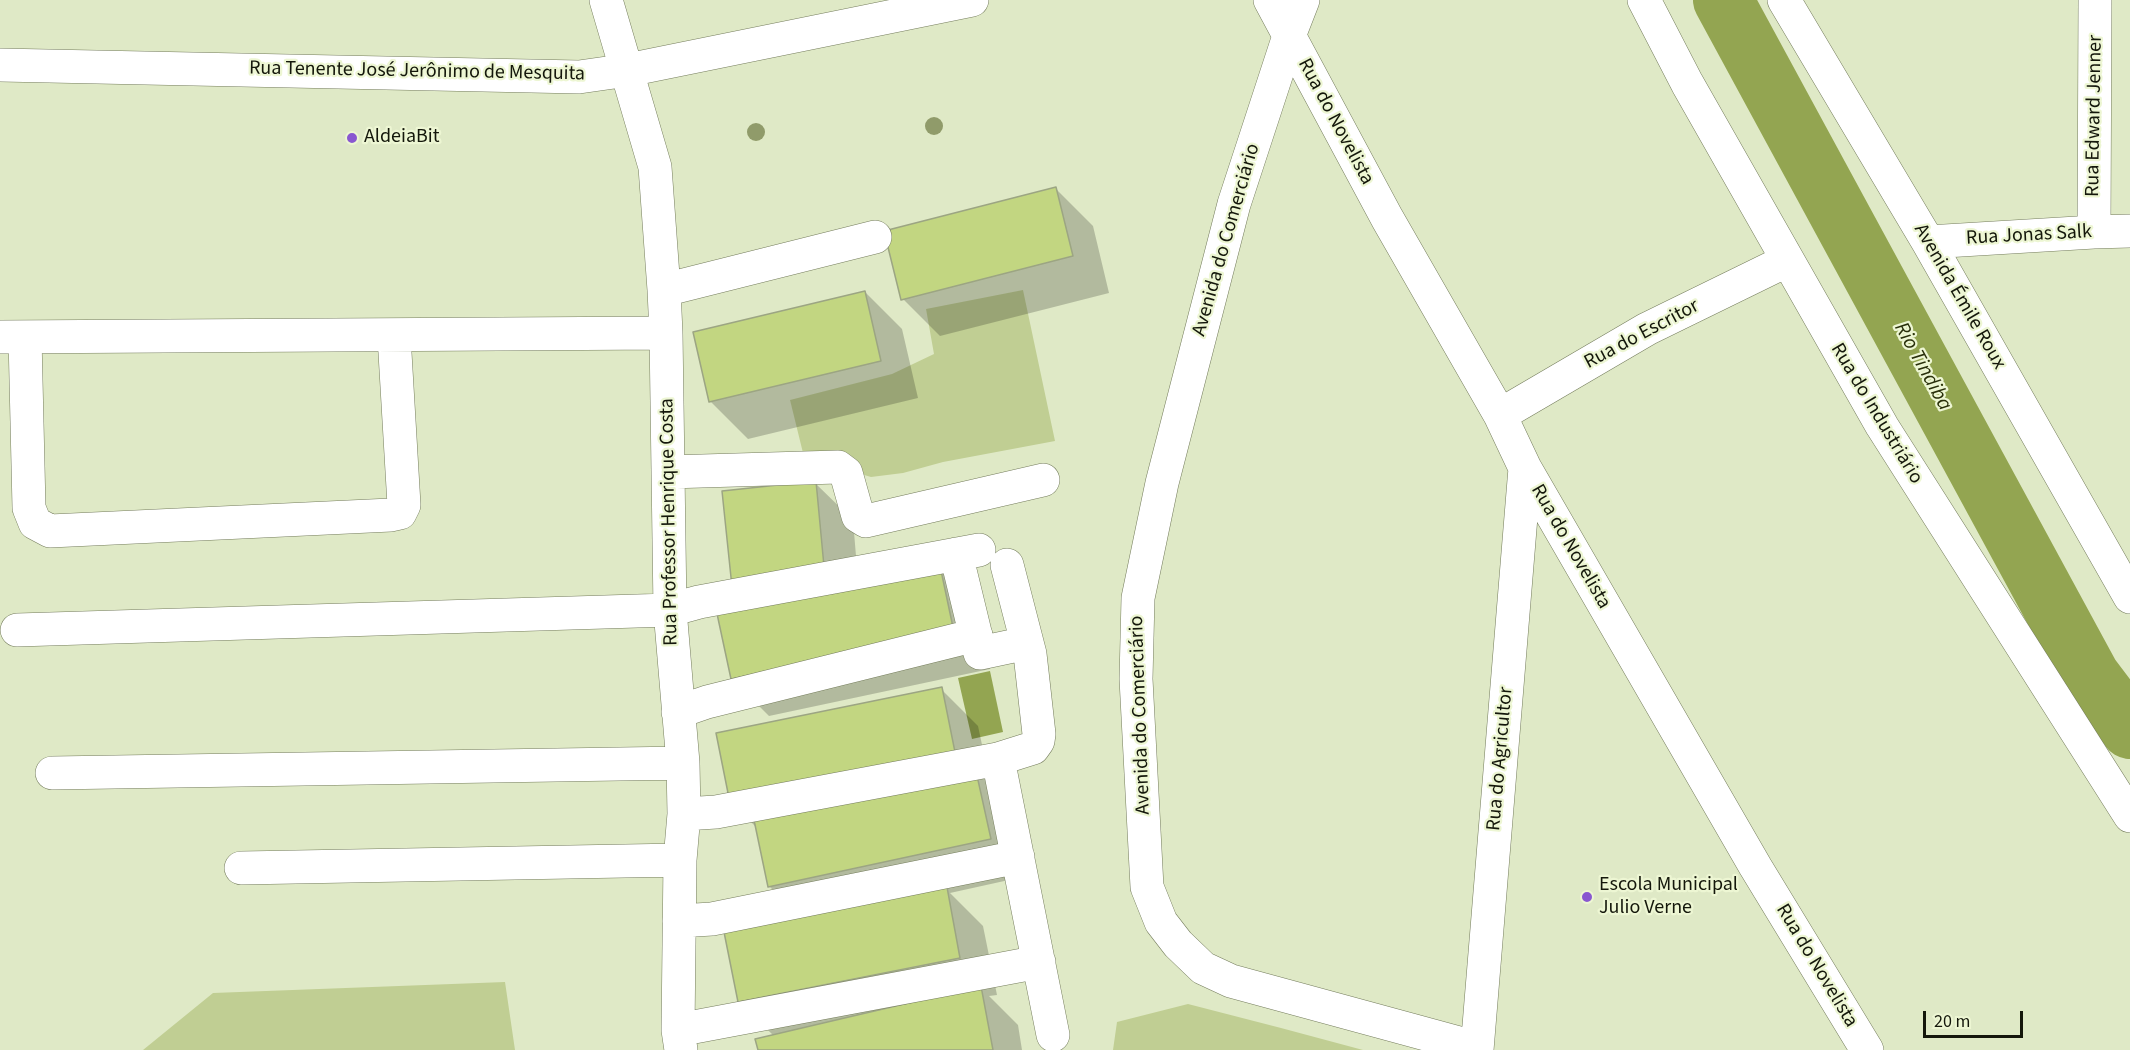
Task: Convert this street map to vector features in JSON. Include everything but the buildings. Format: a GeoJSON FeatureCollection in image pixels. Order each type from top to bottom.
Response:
{"type":"FeatureCollection","features":[{"type":"Feature","properties":{"kind":"street","name":"Rua Professor Henrique Costa"},"geometry":{"type":"LineString","coordinates":[[606,0],[655,167],[664,290],[670,610],[683,763],[679,1040]]}},
{"type":"Feature","properties":{"kind":"street","name":"Rua Tenente José Jerônimo de Mesquita"},"geometry":{"type":"LineString","coordinates":[[0,65],[579,77],[628,70],[972,0]]}},
{"type":"Feature","properties":{"kind":"street"},"geometry":{"type":"LineString","coordinates":[[1270,0],[1289,36]]}},
{"type":"Feature","properties":{"kind":"street","name":"Avenida do Comerciário"},"geometry":{"type":"LineString","coordinates":[[1303,0],[1234,204],[1162,483],[1138,598],[1136,679],[1148,887],[1161,922],[1178,944],[1203,968],[1230,981],[1477,1049]]}},
{"type":"Feature","properties":{"kind":"street","name":"Rua do Industriário"},"geometry":{"type":"LineString","coordinates":[[1644,0],[1786,261],[1882,426],[2130,816]]}},
{"type":"Feature","properties":{"kind":"street","name":"Avenida Émile Roux"},"geometry":{"type":"LineString","coordinates":[[1784,0],[1928,242],[2130,597]]}},
{"type":"Feature","properties":{"kind":"street","name":"Rua Edward Jenner"},"geometry":{"type":"LineString","coordinates":[[2094,232],[2095,0]]}},
{"type":"Feature","properties":{"kind":"street","name":"Rua do Novelista"},"geometry":{"type":"LineString","coordinates":[[1289,36],[1387,218],[1500,414],[1525,468],[1755,866],[1867,1050]]}},
{"type":"Feature","properties":{"kind":"street","name":"Rua Jonas Salk"},"geometry":{"type":"LineString","coordinates":[[1928,242],[2130,231]]}},
{"type":"Feature","properties":{"kind":"street"},"geometry":{"type":"LineString","coordinates":[[664,290],[875,237]]}},
{"type":"Feature","properties":{"kind":"street","name":"Rua do Escritor"},"geometry":{"type":"LineString","coordinates":[[1500,414],[1647,329],[1786,261]]}},
{"type":"Feature","properties":{"kind":"street"},"geometry":{"type":"LineString","coordinates":[[394,336],[404,506],[400,513],[51,531],[35,523],[29,508],[13,337],[666,333]]}},
{"type":"Feature","properties":{"kind":"street"},"geometry":{"type":"LineString","coordinates":[[668,472],[838,467],[846,473],[858,516],[866,521],[1043,480]]}},
{"type":"Feature","properties":{"kind":"street","name":"Rua do Agricultor"},"geometry":{"type":"LineString","coordinates":[[1477,1049],[1525,468]]}},
{"type":"Feature","properties":{"kind":"street"},"geometry":{"type":"LineString","coordinates":[[16,630],[670,610],[699,602],[981,556]]}},
{"type":"Feature","properties":{"kind":"street"},"geometry":{"type":"LineString","coordinates":[[981,556],[976,635],[980,653],[1027,643]]}},
{"type":"Feature","properties":{"kind":"street"},"geometry":{"type":"LineString","coordinates":[[684,814],[716,812],[998,759],[1033,748],[1038,741],[1027,643],[981,556]]}},
{"type":"Feature","properties":{"kind":"street"},"geometry":{"type":"LineString","coordinates":[[678,712],[707,702],[976,635]]}},
{"type":"Feature","properties":{"kind":"street"},"geometry":{"type":"LineString","coordinates":[[998,759],[1053,1035]]}},
{"type":"Feature","properties":{"kind":"street"},"geometry":{"type":"LineString","coordinates":[[52,773],[683,763]]}},
{"type":"Feature","properties":{"kind":"street"},"geometry":{"type":"LineString","coordinates":[[679,921],[712,919],[1018,857]]}},
{"type":"Feature","properties":{"kind":"street"},"geometry":{"type":"LineString","coordinates":[[241,868],[680,860]]}},
{"type":"Feature","properties":{"kind":"street"},"geometry":{"type":"LineString","coordinates":[[679,1040],[1038,962]]}},
{"type":"Feature","properties":{"kind":"shaded area"},"geometry":{"type":"Polygon","coordinates":[[[1023,290],[1055,441],[943,462],[903,473],[871,477],[804,457],[790,400],[892,374],[934,354],[926,309],[1023,290]]]}},
{"type":"Feature","properties":{"kind":"shaded area"},"geometry":{"type":"Polygon","coordinates":[[[990,671],[1003,732],[972,739],[958,678],[990,671]]]}},
{"type":"Feature","properties":{"kind":"shaded area"},"geometry":{"type":"Polygon","coordinates":[[[505,982],[515,1050],[143,1050],[213,993],[505,982]]]}},
{"type":"Feature","properties":{"kind":"shaded area"},"geometry":{"type":"Polygon","coordinates":[[[1188,1004],[1363,1050],[1113,1050],[1117,1022],[1188,1004]]]}},
{"type":"Feature","properties":{"kind":"waterway","name":"Rio Tindiba"},"geometry":{"type":"LineString","coordinates":[[1723,0],[2090,676],[2130,729]]}},
{"type":"Feature","properties":{"kind":"place","name":"AldeiaBit"},"geometry":{"type":"Point","coordinates":[352,138]}},
{"type":"Feature","properties":{"kind":"place","name":"Escola Municipal Julio Verne"},"geometry":{"type":"Point","coordinates":[1587,897]}}]}
